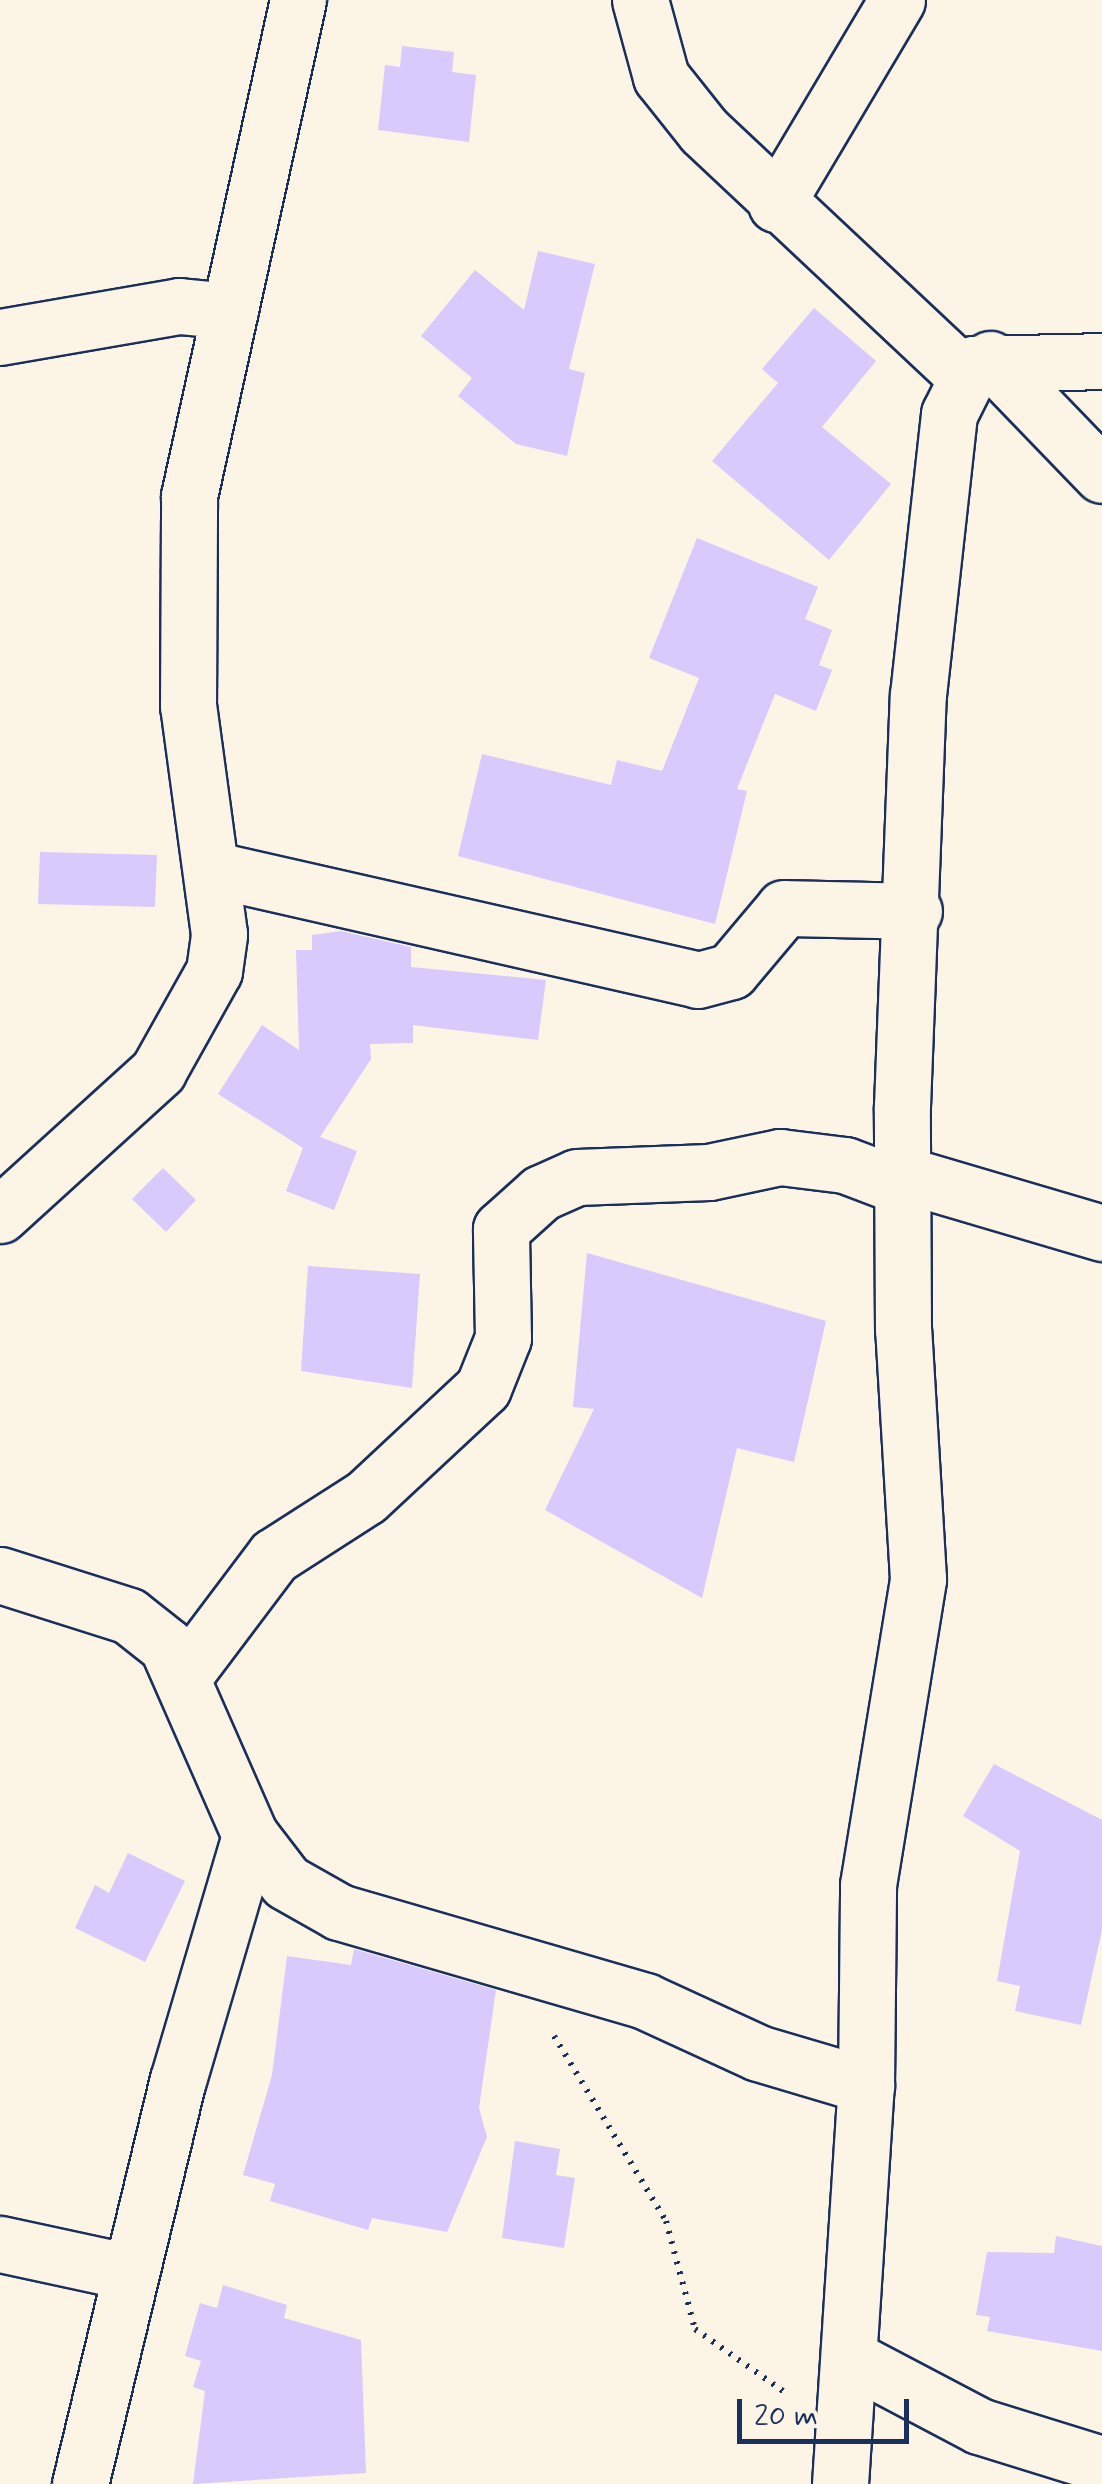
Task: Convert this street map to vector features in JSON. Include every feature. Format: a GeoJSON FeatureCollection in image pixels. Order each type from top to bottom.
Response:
{"type":"FeatureCollection","features":[{"type":"Feature","properties":{"kind":"street"},"geometry":{"type":"LineString","coordinates":[[10,1193],[158,1071],[194,1019],[219,934],[188,706],[184,563],[201,426],[298,0]]}},
{"type":"Feature","properties":{"kind":"street"},"geometry":{"type":"LineString","coordinates":[[640,0],[661,77],[776,204],[1102,475]]}},
{"type":"Feature","properties":{"kind":"street"},"geometry":{"type":"LineString","coordinates":[[776,204],[897,0]]}},
{"type":"Feature","properties":{"kind":"street"},"geometry":{"type":"LineString","coordinates":[[0,337],[179,306],[230,311]]}},
{"type":"Feature","properties":{"kind":"street"},"geometry":{"type":"LineString","coordinates":[[977,368],[1102,361]]}},
{"type":"Feature","properties":{"kind":"street"},"geometry":{"type":"LineString","coordinates":[[840,2484],[852,2359],[866,2085],[868,1885],[918,1579],[902,1181],[914,911],[918,696],[949,414],[977,368]]}},
{"type":"Feature","properties":{"kind":"street"},"geometry":{"type":"LineString","coordinates":[[211,869],[698,980],[730,972],[784,908],[914,911]]}},
{"type":"Feature","properties":{"kind":"street"},"geometry":{"type":"LineString","coordinates":[[185,1674],[274,1556],[366,1497],[484,1388],[503,1338],[501,1229],[541,1193],[578,1177],[709,1172],[780,1157],[845,1165],[1102,1234]]}},
{"type":"Feature","properties":{"kind":"street"},"geometry":{"type":"LineString","coordinates":[[0,1575],[129,1616],[185,1674],[250,1836],[286,1882],[339,1912],[645,2001],[758,2053],[866,2085]]}},
{"type":"Feature","properties":{"kind":"street"},"geometry":{"type":"LineString","coordinates":[[80,2484],[130,2272],[250,1836]]}},
{"type":"Feature","properties":{"kind":"street"},"geometry":{"type":"LineString","coordinates":[[0,2244],[130,2272]]}},
{"type":"Feature","properties":{"kind":"street"},"geometry":{"type":"LineString","coordinates":[[852,2359],[978,2426],[1102,2464]]}},
{"type":"Feature","properties":{"kind":"path"},"geometry":{"type":"LineString","coordinates":[[514,1965],[666,2222],[695,2329],[740,2368],[846,2426]]}},
{"type":"Feature","properties":{"kind":"building"},"geometry":{"type":"Polygon","coordinates":[[[402,46],[454,52],[452,72],[476,75],[469,142],[378,130],[385,65],[400,67],[402,46]]]}},
{"type":"Feature","properties":{"kind":"building"},"geometry":{"type":"Polygon","coordinates":[[[538,251],[595,264],[569,369],[585,373],[567,456],[516,444],[458,396],[472,378],[421,336],[475,270],[524,310],[538,251]]]}},
{"type":"Feature","properties":{"kind":"building"},"geometry":{"type":"Polygon","coordinates":[[[814,308],[876,361],[822,427],[891,484],[829,560],[712,461],[778,383],[762,369],[814,308]]]}},
{"type":"Feature","properties":{"kind":"building"},"geometry":{"type":"Polygon","coordinates":[[[697,538],[818,587],[805,619],[832,630],[819,665],[832,670],[816,711],[775,694],[737,789],[747,791],[715,924],[458,856],[482,754],[611,785],[617,760],[662,771],[699,678],[649,658],[697,538]]]}},
{"type":"Feature","properties":{"kind":"building"},"geometry":{"type":"Polygon","coordinates":[[[40,852],[157,855],[155,907],[38,904],[40,852]]]}},
{"type":"Feature","properties":{"kind":"building"},"geometry":{"type":"Polygon","coordinates":[[[341,931],[411,947],[411,967],[546,980],[538,1040],[413,1025],[413,1043],[370,1044],[371,1059],[320,1137],[357,1151],[334,1210],[286,1191],[303,1148],[218,1094],[262,1025],[299,1050],[296,950],[312,950],[312,935],[341,931]]]}},
{"type":"Feature","properties":{"kind":"building"},"geometry":{"type":"Polygon","coordinates":[[[163,1168],[196,1200],[166,1232],[132,1199],[163,1168]]]}},
{"type":"Feature","properties":{"kind":"building"},"geometry":{"type":"Polygon","coordinates":[[[587,1253],[826,1321],[794,1462],[737,1448],[702,1598],[545,1510],[594,1409],[573,1407],[587,1253]]]}},
{"type":"Feature","properties":{"kind":"building"},"geometry":{"type":"Polygon","coordinates":[[[308,1266],[420,1274],[412,1388],[301,1371],[308,1266]]]}},
{"type":"Feature","properties":{"kind":"building"},"geometry":{"type":"Polygon","coordinates":[[[994,1764],[1102,1820],[1102,1930],[1081,2025],[1015,2011],[1020,1986],[997,1981],[1020,1851],[963,1816],[994,1764]]]}},
{"type":"Feature","properties":{"kind":"building"},"geometry":{"type":"Polygon","coordinates":[[[128,1853],[185,1881],[145,1962],[75,1928],[95,1885],[109,1893],[128,1853]]]}},
{"type":"Feature","properties":{"kind":"building"},"geometry":{"type":"Polygon","coordinates":[[[354,1949],[496,1990],[479,2108],[487,2137],[447,2232],[372,2218],[368,2230],[270,2201],[275,2184],[243,2175],[272,2075],[287,1956],[351,1965],[354,1949]]]}},
{"type":"Feature","properties":{"kind":"building"},"geometry":{"type":"Polygon","coordinates":[[[515,2141],[560,2149],[556,2175],[575,2178],[564,2248],[502,2238],[515,2141]]]}},
{"type":"Feature","properties":{"kind":"building"},"geometry":{"type":"Polygon","coordinates":[[[1056,2236],[1102,2246],[1102,2351],[987,2331],[990,2317],[976,2315],[987,2252],[1054,2253],[1056,2236]]]}},
{"type":"Feature","properties":{"kind":"building"},"geometry":{"type":"Polygon","coordinates":[[[223,2285],[287,2305],[284,2318],[361,2340],[366,2473],[193,2484],[205,2391],[193,2387],[201,2361],[185,2356],[200,2303],[217,2308],[223,2285]]]}}]}
